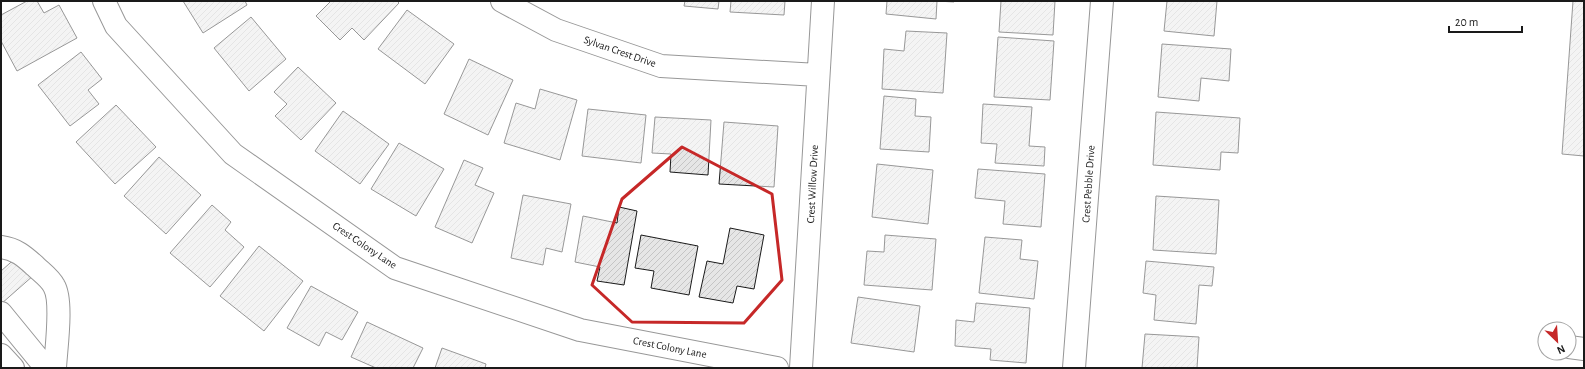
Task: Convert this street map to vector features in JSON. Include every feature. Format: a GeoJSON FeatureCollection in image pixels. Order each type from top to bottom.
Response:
{"type":"FeatureCollection","features":[{"type":"Feature","properties":{"kind":"street","name":"Crest Colony Lane"},"geometry":{"type":"LineString","coordinates":[[104,1],[116,26],[233,154],[395,268],[580,330],[777,368]]}},
{"type":"Feature","properties":{"kind":"street","name":"Sylvan Crest Drive"},"geometry":{"type":"LineString","coordinates":[[502,1],[556,30],[661,66],[818,75]]}},
{"type":"Feature","properties":{"kind":"street","name":"Crest Willow Drive"},"geometry":{"type":"LineString","coordinates":[[801,368],[823,1]]}},
{"type":"Feature","properties":{"kind":"street","name":"Crest Pebble Drive"},"geometry":{"type":"LineString","coordinates":[[1074,368],[1102,1]]}},
{"type":"Feature","properties":{"kind":"street"},"geometry":{"type":"LineString","coordinates":[[1,247],[14,249],[23,255],[54,284],[58,308],[55,368]]}},
{"type":"Feature","properties":{"kind":"street"},"geometry":{"type":"LineString","coordinates":[[1,313],[46,368]]}},
{"type":"Feature","properties":{"kind":"street"},"geometry":{"type":"LineString","coordinates":[[1,355],[13,368]]}},
{"type":"Feature","properties":{"kind":"highlighted area"},"geometry":{"type":"Polygon","coordinates":[[[682,147],[772,194],[782,280],[744,323],[632,322],[592,285],[622,199],[682,147]]]}},
{"type":"Feature","properties":{"kind":"building"},"geometry":{"type":"Polygon","coordinates":[[[27,1],[37,1],[44,13],[59,5],[77,38],[17,71],[1,41],[1,15],[27,1]]]}},
{"type":"Feature","properties":{"kind":"building"},"geometry":{"type":"Polygon","coordinates":[[[183,1],[245,1],[247,5],[203,33],[183,1]]]}},
{"type":"Feature","properties":{"kind":"building"},"geometry":{"type":"Polygon","coordinates":[[[331,1],[397,1],[399,3],[364,40],[352,28],[340,40],[316,16],[331,1]]]}},
{"type":"Feature","properties":{"kind":"building"},"geometry":{"type":"Polygon","coordinates":[[[685,1],[719,1],[718,9],[684,6],[685,1]]]}},
{"type":"Feature","properties":{"kind":"building"},"geometry":{"type":"Polygon","coordinates":[[[731,1],[785,1],[784,15],[730,12],[731,1]]]}},
{"type":"Feature","properties":{"kind":"building"},"geometry":{"type":"Polygon","coordinates":[[[887,1],[937,1],[936,19],[886,14],[887,1]]]}},
{"type":"Feature","properties":{"kind":"building"},"geometry":{"type":"Polygon","coordinates":[[[1001,1],[1055,1],[1053,35],[999,32],[1001,1]]]}},
{"type":"Feature","properties":{"kind":"building"},"geometry":{"type":"Polygon","coordinates":[[[1167,1],[1217,1],[1214,36],[1164,31],[1167,1]]]}},
{"type":"Feature","properties":{"kind":"building"},"geometry":{"type":"Polygon","coordinates":[[[1573,1],[1584,1],[1584,156],[1562,154],[1573,1]]]}},
{"type":"Feature","properties":{"kind":"building"},"geometry":{"type":"Polygon","coordinates":[[[407,10],[454,44],[425,84],[378,49],[407,10]]]}},
{"type":"Feature","properties":{"kind":"building"},"geometry":{"type":"Polygon","coordinates":[[[251,17],[286,59],[249,91],[214,48],[251,17]]]}},
{"type":"Feature","properties":{"kind":"building"},"geometry":{"type":"Polygon","coordinates":[[[906,31],[947,33],[943,93],[882,89],[884,49],[904,51],[906,31]]]}},
{"type":"Feature","properties":{"kind":"building"},"geometry":{"type":"Polygon","coordinates":[[[998,37],[1054,41],[1050,100],[994,97],[998,37]]]}},
{"type":"Feature","properties":{"kind":"building"},"geometry":{"type":"Polygon","coordinates":[[[1162,44],[1231,49],[1229,81],[1201,78],[1199,101],[1158,97],[1162,44]]]}},
{"type":"Feature","properties":{"kind":"building"},"geometry":{"type":"Polygon","coordinates":[[[81,52],[102,79],[88,90],[99,104],[70,126],[38,85],[81,52]]]}},
{"type":"Feature","properties":{"kind":"building"},"geometry":{"type":"Polygon","coordinates":[[[469,59],[513,80],[488,135],[444,114],[469,59]]]}},
{"type":"Feature","properties":{"kind":"building"},"geometry":{"type":"Polygon","coordinates":[[[298,67],[336,103],[301,140],[275,116],[287,104],[274,92],[298,67]]]}},
{"type":"Feature","properties":{"kind":"building"},"geometry":{"type":"Polygon","coordinates":[[[540,89],[577,100],[560,160],[504,143],[516,103],[535,109],[540,89]]]}},
{"type":"Feature","properties":{"kind":"building"},"geometry":{"type":"Polygon","coordinates":[[[884,96],[916,99],[915,116],[931,117],[929,152],[880,149],[884,96]]]}},
{"type":"Feature","properties":{"kind":"building"},"geometry":{"type":"Polygon","coordinates":[[[983,104],[1032,107],[1029,146],[1045,147],[1044,166],[995,163],[997,144],[981,143],[983,104]]]}},
{"type":"Feature","properties":{"kind":"building"},"geometry":{"type":"Polygon","coordinates":[[[116,105],[156,147],[115,184],[76,142],[116,105]]]}},
{"type":"Feature","properties":{"kind":"building"},"geometry":{"type":"Polygon","coordinates":[[[588,109],[646,115],[641,163],[582,156],[588,109]]]}},
{"type":"Feature","properties":{"kind":"building"},"geometry":{"type":"Polygon","coordinates":[[[343,111],[389,144],[360,184],[315,151],[343,111]]]}},
{"type":"Feature","properties":{"kind":"building"},"geometry":{"type":"Polygon","coordinates":[[[1156,112],[1240,118],[1238,153],[1221,152],[1220,170],[1153,165],[1156,112]]]}},
{"type":"Feature","properties":{"kind":"building"},"geometry":{"type":"Polygon","coordinates":[[[655,117],[711,120],[708,175],[670,172],[671,154],[652,153],[655,117]]]}},
{"type":"Feature","properties":{"kind":"building"},"geometry":{"type":"Polygon","coordinates":[[[724,122],[778,126],[774,187],[719,184],[724,122]]]}},
{"type":"Feature","properties":{"kind":"building"},"geometry":{"type":"Polygon","coordinates":[[[399,143],[444,169],[416,216],[371,189],[399,143]]]}},
{"type":"Feature","properties":{"kind":"building"},"geometry":{"type":"Polygon","coordinates":[[[159,157],[201,195],[166,234],[124,196],[159,157]]]}},
{"type":"Feature","properties":{"kind":"building"},"geometry":{"type":"Polygon","coordinates":[[[464,160],[483,168],[475,185],[494,193],[472,243],[435,227],[464,160]]]}},
{"type":"Feature","properties":{"kind":"building"},"geometry":{"type":"Polygon","coordinates":[[[877,164],[933,170],[928,224],[872,217],[877,164]]]}},
{"type":"Feature","properties":{"kind":"building"},"geometry":{"type":"Polygon","coordinates":[[[978,169],[1045,174],[1041,227],[1003,224],[1005,201],[975,198],[978,169]]]}},
{"type":"Feature","properties":{"kind":"building"},"geometry":{"type":"Polygon","coordinates":[[[523,195],[571,204],[562,252],[546,248],[543,265],[511,258],[523,195]]]}},
{"type":"Feature","properties":{"kind":"building"},"geometry":{"type":"Polygon","coordinates":[[[1156,196],[1219,200],[1216,254],[1153,250],[1156,196]]]}},
{"type":"Feature","properties":{"kind":"building"},"geometry":{"type":"Polygon","coordinates":[[[212,205],[231,222],[225,230],[244,247],[210,287],[170,253],[212,205]]]}},
{"type":"Feature","properties":{"kind":"building"},"geometry":{"type":"Polygon","coordinates":[[[619,207],[637,211],[624,285],[597,281],[600,267],[575,262],[583,216],[617,223],[619,207]]]}},
{"type":"Feature","properties":{"kind":"building"},"geometry":{"type":"Polygon","coordinates":[[[730,228],[764,235],[754,289],[737,286],[733,303],[699,297],[707,261],[723,264],[730,228]]]}},
{"type":"Feature","properties":{"kind":"building"},"geometry":{"type":"Polygon","coordinates":[[[641,235],[698,246],[689,295],[651,288],[654,271],[635,268],[641,235]]]}},
{"type":"Feature","properties":{"kind":"building"},"geometry":{"type":"Polygon","coordinates":[[[885,235],[936,239],[932,290],[864,285],[867,251],[884,252],[885,235]]]}},
{"type":"Feature","properties":{"kind":"building"},"geometry":{"type":"Polygon","coordinates":[[[985,237],[1022,240],[1020,259],[1038,261],[1034,299],[979,293],[985,237]]]}},
{"type":"Feature","properties":{"kind":"building"},"geometry":{"type":"Polygon","coordinates":[[[259,246],[303,281],[264,331],[220,296],[259,246]]]}},
{"type":"Feature","properties":{"kind":"building"},"geometry":{"type":"Polygon","coordinates":[[[18,256],[34,275],[1,304],[1,271],[18,256]]]}},
{"type":"Feature","properties":{"kind":"building"},"geometry":{"type":"Polygon","coordinates":[[[1146,261],[1214,267],[1212,286],[1199,285],[1196,324],[1154,320],[1156,295],[1143,293],[1146,261]]]}},
{"type":"Feature","properties":{"kind":"building"},"geometry":{"type":"Polygon","coordinates":[[[311,286],[358,312],[342,340],[326,332],[319,346],[287,328],[311,286]]]}},
{"type":"Feature","properties":{"kind":"building"},"geometry":{"type":"Polygon","coordinates":[[[858,297],[920,306],[914,352],[851,343],[858,297]]]}},
{"type":"Feature","properties":{"kind":"building"},"geometry":{"type":"Polygon","coordinates":[[[976,303],[1030,308],[1026,363],[990,360],[991,349],[955,346],[956,320],[974,322],[976,303]]]}},
{"type":"Feature","properties":{"kind":"building"},"geometry":{"type":"Polygon","coordinates":[[[367,322],[423,348],[413,368],[376,368],[351,357],[367,322]]]}},
{"type":"Feature","properties":{"kind":"building"},"geometry":{"type":"Polygon","coordinates":[[[1145,334],[1199,337],[1197,368],[1142,368],[1145,334]]]}},
{"type":"Feature","properties":{"kind":"building"},"geometry":{"type":"Polygon","coordinates":[[[442,348],[486,364],[485,368],[435,368],[442,348]]]}}]}
